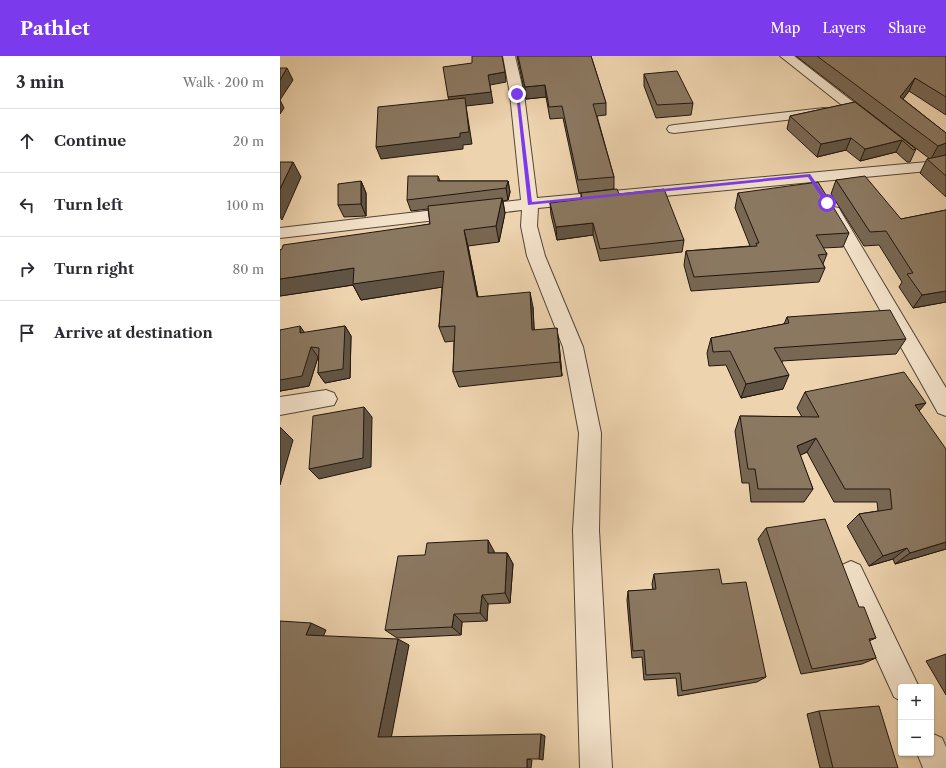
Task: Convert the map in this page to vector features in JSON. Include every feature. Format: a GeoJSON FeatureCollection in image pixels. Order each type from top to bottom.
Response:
{"type":"FeatureCollection","features":[{"type":"Feature","properties":{"kind":"street"},"geometry":{"type":"LineString","coordinates":[[509,56],[517,94],[530,204],[529,226],[536,256],[573,347],[590,433],[586,530],[596,768]]}},
{"type":"Feature","properties":{"kind":"street"},"geometry":{"type":"LineString","coordinates":[[786,56],[885,132]]}},
{"type":"Feature","properties":{"kind":"street"},"geometry":{"type":"LineString","coordinates":[[674,129],[854,109]]}},
{"type":"Feature","properties":{"kind":"street"},"geometry":{"type":"LineString","coordinates":[[910,152],[928,166]]}},
{"type":"Feature","properties":{"kind":"street"},"geometry":{"type":"LineString","coordinates":[[280,233],[530,204],[810,176],[928,166],[946,161]]}},
{"type":"Feature","properties":{"kind":"street"},"geometry":{"type":"LineString","coordinates":[[810,176],[946,407]]}},
{"type":"Feature","properties":{"kind":"street"},"geometry":{"type":"LineString","coordinates":[[280,406],[326,399]]}},
{"type":"Feature","properties":{"kind":"street"},"geometry":{"type":"LineString","coordinates":[[852,574],[903,684]]}},
{"type":"Feature","properties":{"kind":"street"},"geometry":{"type":"LineString","coordinates":[[934,756],[939,768]]}},
{"type":"Feature","properties":{"kind":"building"},"geometry":{"type":"Polygon","coordinates":[[[472,56],[502,56],[505,72],[488,75],[491,92],[448,97],[443,67],[472,63],[472,56]]]}},
{"type":"Feature","properties":{"kind":"building"},"geometry":{"type":"Polygon","coordinates":[[[518,56],[591,56],[606,103],[593,104],[614,177],[578,180],[562,106],[549,107],[545,85],[525,87],[518,56]]]}},
{"type":"Feature","properties":{"kind":"building"},"geometry":{"type":"Polygon","coordinates":[[[817,56],[946,56],[946,97],[915,78],[900,97],[946,133],[946,143],[938,146],[817,56]]]}},
{"type":"Feature","properties":{"kind":"building"},"geometry":{"type":"Polygon","coordinates":[[[280,68],[287,68],[280,80],[280,68]]]}},
{"type":"Feature","properties":{"kind":"building"},"geometry":{"type":"Polygon","coordinates":[[[677,71],[693,103],[657,105],[644,74],[677,71]]]}},
{"type":"Feature","properties":{"kind":"building"},"geometry":{"type":"Polygon","coordinates":[[[465,98],[469,132],[460,133],[460,137],[376,147],[378,107],[465,98]]]}},
{"type":"Feature","properties":{"kind":"building"},"geometry":{"type":"Polygon","coordinates":[[[855,102],[916,149],[913,150],[902,140],[865,149],[851,138],[821,144],[790,116],[855,102]]]}},
{"type":"Feature","properties":{"kind":"building"},"geometry":{"type":"Polygon","coordinates":[[[946,155],[946,176],[927,159],[946,155]]]}},
{"type":"Feature","properties":{"kind":"building"},"geometry":{"type":"Polygon","coordinates":[[[280,162],[293,162],[280,189],[280,162]]]}},
{"type":"Feature","properties":{"kind":"building"},"geometry":{"type":"Polygon","coordinates":[[[408,176],[438,176],[438,181],[508,181],[506,188],[407,200],[408,176]]]}},
{"type":"Feature","properties":{"kind":"building"},"geometry":{"type":"Polygon","coordinates":[[[865,176],[901,219],[946,210],[946,291],[922,295],[907,274],[913,273],[886,231],[870,232],[836,180],[865,176]]]}},
{"type":"Feature","properties":{"kind":"building"},"geometry":{"type":"Polygon","coordinates":[[[361,181],[361,204],[338,205],[338,184],[361,181]]]}},
{"type":"Feature","properties":{"kind":"building"},"geometry":{"type":"Polygon","coordinates":[[[818,182],[849,233],[816,235],[827,254],[818,255],[825,268],[694,277],[686,251],[757,246],[756,243],[759,243],[738,193],[818,182]]]}},
{"type":"Feature","properties":{"kind":"building"},"geometry":{"type":"Polygon","coordinates":[[[617,189],[619,194],[664,189],[684,240],[600,249],[593,223],[556,227],[550,203],[582,199],[581,193],[617,189]]]}},
{"type":"Feature","properties":{"kind":"building"},"geometry":{"type":"Polygon","coordinates":[[[502,198],[496,226],[464,230],[477,297],[530,292],[532,330],[557,328],[560,362],[453,372],[455,326],[439,327],[444,271],[353,284],[354,268],[280,279],[280,250],[282,249],[283,245],[430,224],[428,206],[502,198]]]}},
{"type":"Feature","properties":{"kind":"building"},"geometry":{"type":"Polygon","coordinates":[[[890,310],[906,339],[774,348],[789,375],[746,384],[730,351],[713,352],[711,338],[789,323],[787,317],[890,310]]]}},
{"type":"Feature","properties":{"kind":"building"},"geometry":{"type":"Polygon","coordinates":[[[300,326],[300,333],[345,326],[343,369],[318,373],[319,348],[311,347],[302,376],[280,380],[280,330],[300,326]]]}},
{"type":"Feature","properties":{"kind":"building"},"geometry":{"type":"Polygon","coordinates":[[[904,372],[926,403],[915,405],[946,449],[946,542],[910,553],[907,548],[883,556],[859,514],[892,509],[890,489],[845,489],[816,438],[797,446],[813,489],[758,489],[755,469],[748,469],[740,416],[819,417],[805,392],[904,372]]]}},
{"type":"Feature","properties":{"kind":"building"},"geometry":{"type":"Polygon","coordinates":[[[364,407],[363,458],[309,469],[313,416],[364,407]]]}},
{"type":"Feature","properties":{"kind":"building"},"geometry":{"type":"Polygon","coordinates":[[[825,519],[859,607],[864,607],[876,638],[869,639],[876,658],[812,669],[766,528],[825,519]]]}},
{"type":"Feature","properties":{"kind":"building"},"geometry":{"type":"Polygon","coordinates":[[[488,540],[488,553],[507,553],[505,593],[482,595],[480,613],[454,614],[452,627],[385,630],[398,556],[425,555],[427,543],[488,540]]]}},
{"type":"Feature","properties":{"kind":"building"},"geometry":{"type":"Polygon","coordinates":[[[719,569],[722,584],[746,582],[766,677],[682,691],[680,673],[646,675],[644,650],[633,651],[628,591],[656,589],[654,574],[719,569]]]}},
{"type":"Feature","properties":{"kind":"building"},"geometry":{"type":"Polygon","coordinates":[[[280,621],[311,623],[306,635],[398,639],[378,737],[541,734],[539,759],[527,759],[527,768],[280,768],[280,621]]]}},
{"type":"Feature","properties":{"kind":"building"},"geometry":{"type":"Polygon","coordinates":[[[879,706],[898,768],[833,768],[819,711],[879,706]]]}},
{"type":"Feature","properties":{"kind":"route"},"geometry":{"type":"LineString","coordinates":[[517,94],[530,204],[583,197],[810,176],[827,203]]}}]}
